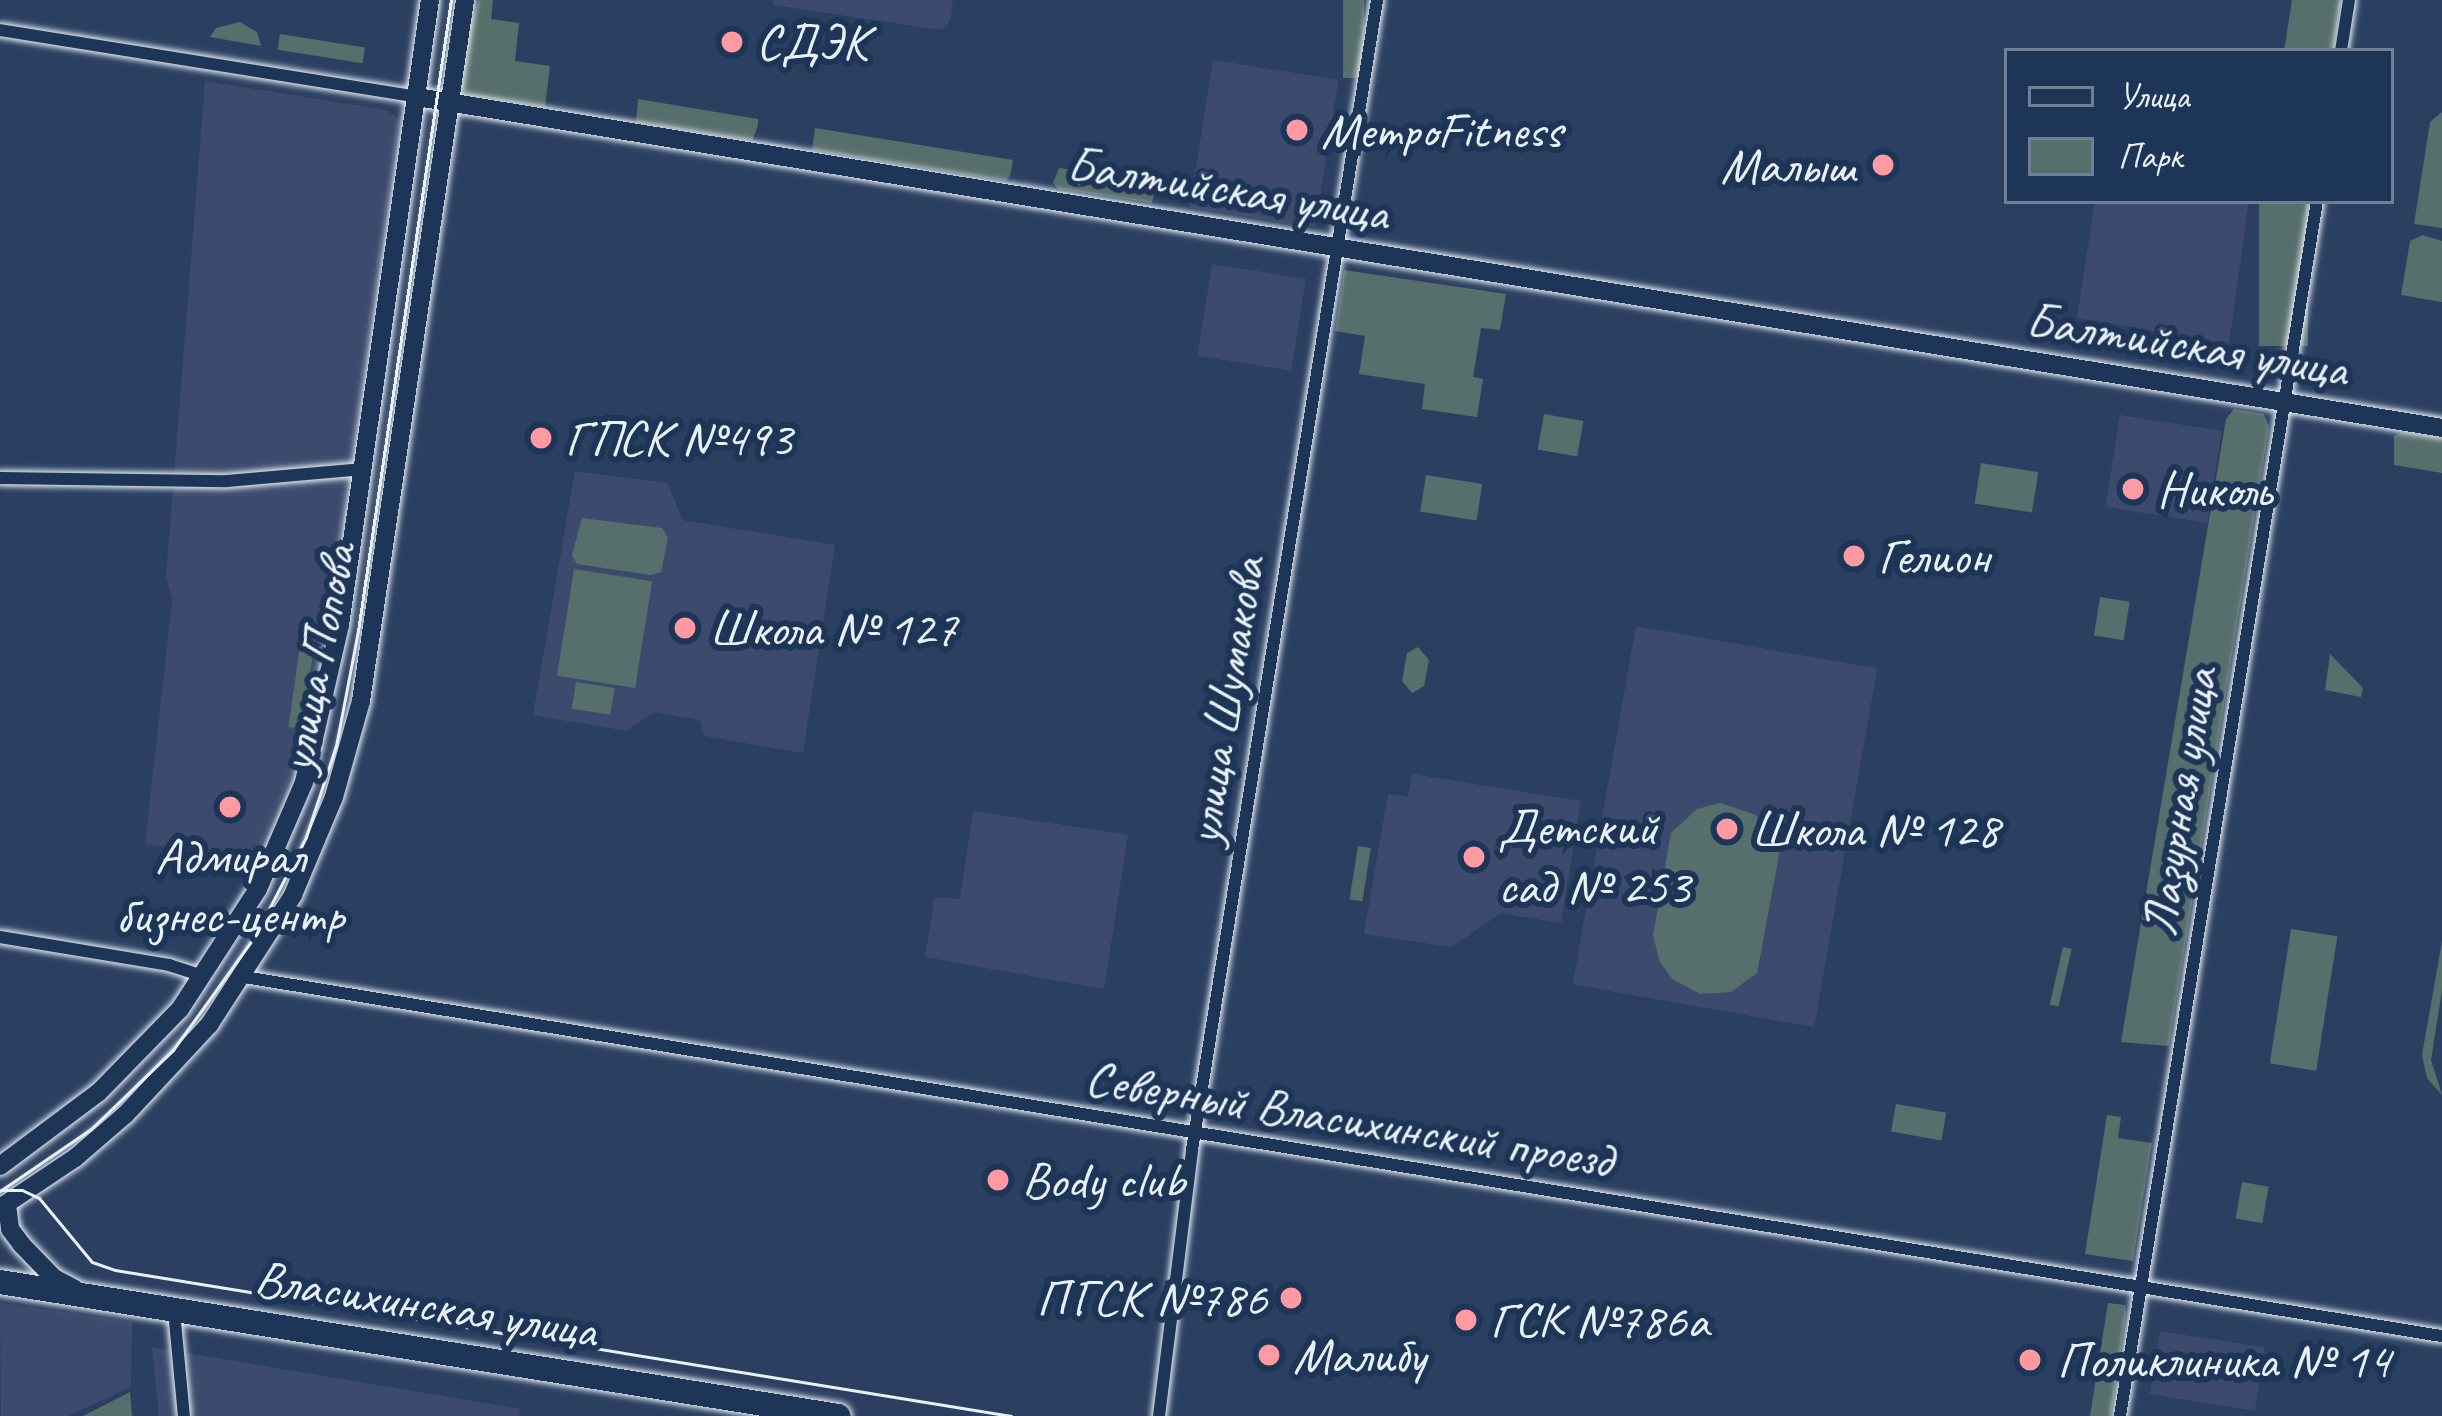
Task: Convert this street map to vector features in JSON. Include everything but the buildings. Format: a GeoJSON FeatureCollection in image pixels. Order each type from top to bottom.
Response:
{"type":"FeatureCollection","features":[{"type":"Feature","properties":{"kind":"highway","name":"Власихинская улица"},"geometry":{"type":"LineString","coordinates":[[0,1282],[838,1416]]}},
{"type":"Feature","properties":{"kind":"main road","name":"улица Попова"},"geometry":{"type":"LineString","coordinates":[[0,1166],[130,1064],[204,977],[268,868],[304,782],[328,694],[430,0]]}},
{"type":"Feature","properties":{"kind":"main road","name":"улица Попова"},"geometry":{"type":"LineString","coordinates":[[3,1206],[126,1114],[209,1025],[244,977],[316,845],[356,718],[465,0]]}},
{"type":"Feature","properties":{"kind":"main road","name":"Балтийская улица"},"geometry":{"type":"LineString","coordinates":[[417,97],[2442,428]]}},
{"type":"Feature","properties":{"kind":"main road"},"geometry":{"type":"LineString","coordinates":[[402,195],[436,199]]}},
{"type":"Feature","properties":{"kind":"main road"},"geometry":{"type":"LineString","coordinates":[[3,1206],[10,1229],[34,1258],[54,1278],[90,1297]]}},
{"type":"Feature","properties":{"kind":"street","name":"улица Шумакова"},"geometry":{"type":"LineString","coordinates":[[1159,1416],[1195,1134],[1377,0]]}},
{"type":"Feature","properties":{"kind":"street"},"geometry":{"type":"LineString","coordinates":[[2341,48],[2349,0]]}},
{"type":"Feature","properties":{"kind":"street","name":"Балтийская улица"},"geometry":{"type":"LineString","coordinates":[[0,31],[417,97]]}},
{"type":"Feature","properties":{"kind":"street","name":"Лазурная улица"},"geometry":{"type":"LineString","coordinates":[[2120,1416],[2317,204]]}},
{"type":"Feature","properties":{"kind":"street"},"geometry":{"type":"LineString","coordinates":[[0,478],[227,481],[363,470]]}},
{"type":"Feature","properties":{"kind":"street"},"geometry":{"type":"LineString","coordinates":[[0,938],[169,965],[204,977]]}},
{"type":"Feature","properties":{"kind":"street","name":"Северный Власихинский проезд"},"geometry":{"type":"LineString","coordinates":[[244,977],[2442,1336]]}},
{"type":"Feature","properties":{"kind":"street"},"geometry":{"type":"LineString","coordinates":[[174,1310],[184,1416]]}},
{"type":"Feature","properties":{"kind":"shaded area"},"geometry":{"type":"Polygon","coordinates":[[[774,0],[953,0],[950,21],[941,30],[773,5],[774,0]]]}},
{"type":"Feature","properties":{"kind":"shaded area"},"geometry":{"type":"Polygon","coordinates":[[[1213,60],[1338,80],[1315,227],[1190,207],[1213,60]]]}},
{"type":"Feature","properties":{"kind":"shaded area"},"geometry":{"type":"Polygon","coordinates":[[[205,81],[387,110],[399,120],[329,608],[293,769],[254,862],[145,844],[172,601],[166,577],[205,81]]]}},
{"type":"Feature","properties":{"kind":"shaded area"},"geometry":{"type":"Polygon","coordinates":[[[2095,204],[2249,204],[2229,344],[2077,318],[2095,204]]]}},
{"type":"Feature","properties":{"kind":"shaded area"},"geometry":{"type":"Polygon","coordinates":[[[1212,264],[1306,279],[1291,371],[1197,356],[1212,264]]]}},
{"type":"Feature","properties":{"kind":"shaded area"},"geometry":{"type":"Polygon","coordinates":[[[2120,415],[2222,431],[2207,523],[2105,507],[2120,415]]]}},
{"type":"Feature","properties":{"kind":"shaded area","name":"Школа № 127"},"geometry":{"type":"Polygon","coordinates":[[[575,471],[668,483],[682,520],[835,545],[803,753],[704,736],[700,720],[654,712],[626,731],[533,715],[575,471]]]}},
{"type":"Feature","properties":{"kind":"shaded area","name":"Школа № 128"},"geometry":{"type":"Polygon","coordinates":[[[1636,626],[1877,669],[1814,1027],[1573,984],[1636,626]]]}},
{"type":"Feature","properties":{"kind":"shaded area","name":"Детский сад № 253"},"geometry":{"type":"Polygon","coordinates":[[[1412,774],[1581,801],[1561,923],[1501,913],[1451,947],[1364,934],[1388,794],[1408,797],[1412,774]]]}},
{"type":"Feature","properties":{"kind":"shaded area"},"geometry":{"type":"Polygon","coordinates":[[[973,811],[1128,835],[1104,989],[925,957],[935,897],[960,899],[973,811]]]}},
{"type":"Feature","properties":{"kind":"shaded area"},"geometry":{"type":"Polygon","coordinates":[[[0,1303],[132,1322],[131,1387],[68,1416],[1,1416],[0,1303]]]}},
{"type":"Feature","properties":{"kind":"shaded area"},"geometry":{"type":"Polygon","coordinates":[[[2160,1331],[2265,1348],[2255,1411],[2150,1394],[2160,1331]]]}},
{"type":"Feature","properties":{"kind":"shaded area"},"geometry":{"type":"Polygon","coordinates":[[[152,1347],[520,1409],[519,1416],[159,1416],[152,1347]]]}},
{"type":"Feature","properties":{"kind":"green space"},"geometry":{"type":"Polygon","coordinates":[[[479,0],[493,0],[491,19],[519,23],[515,61],[550,66],[545,107],[468,95],[462,88],[464,43],[479,0]]]}},
{"type":"Feature","properties":{"kind":"green space"},"geometry":{"type":"Polygon","coordinates":[[[1343,0],[1364,0],[1364,78],[1343,78],[1343,0]]]}},
{"type":"Feature","properties":{"kind":"green space"},"geometry":{"type":"Polygon","coordinates":[[[2292,0],[2341,0],[2333,48],[2284,48],[2292,0]]]}},
{"type":"Feature","properties":{"kind":"green space"},"geometry":{"type":"Polygon","coordinates":[[[240,22],[257,32],[261,46],[210,37],[216,28],[240,22]]]}},
{"type":"Feature","properties":{"kind":"green space"},"geometry":{"type":"Polygon","coordinates":[[[280,34],[365,47],[362,63],[277,50],[280,34]]]}},
{"type":"Feature","properties":{"kind":"green space"},"geometry":{"type":"Polygon","coordinates":[[[638,99],[758,119],[758,125],[752,141],[636,122],[638,99]]]}},
{"type":"Feature","properties":{"kind":"green space"},"geometry":{"type":"Polygon","coordinates":[[[2442,112],[2442,228],[2414,224],[2430,122],[2442,112]]]}},
{"type":"Feature","properties":{"kind":"green space"},"geometry":{"type":"Polygon","coordinates":[[[815,128],[1013,160],[1010,176],[1006,181],[812,150],[815,128]]]}},
{"type":"Feature","properties":{"kind":"green space"},"geometry":{"type":"Polygon","coordinates":[[[1059,168],[1156,183],[1152,203],[1058,189],[1053,183],[1059,168]]]}},
{"type":"Feature","properties":{"kind":"green space"},"geometry":{"type":"Polygon","coordinates":[[[2259,204],[2308,204],[2308,346],[2259,346],[2259,204]]]}},
{"type":"Feature","properties":{"kind":"green space"},"geometry":{"type":"Polygon","coordinates":[[[2423,235],[2442,241],[2442,302],[2401,295],[2410,241],[2423,235]]]}},
{"type":"Feature","properties":{"kind":"green space"},"geometry":{"type":"Polygon","coordinates":[[[1344,270],[1506,294],[1500,330],[1481,328],[1473,377],[1483,379],[1477,417],[1422,409],[1425,384],[1359,374],[1365,336],[1335,331],[1344,270]]]}},
{"type":"Feature","properties":{"kind":"green space"},"geometry":{"type":"Polygon","coordinates":[[[2234,409],[2264,414],[2269,427],[2169,1046],[2121,1042],[2226,419],[2234,409]]]}},
{"type":"Feature","properties":{"kind":"green space"},"geometry":{"type":"Polygon","coordinates":[[[1544,414],[1583,421],[1577,456],[1538,449],[1544,414]]]}},
{"type":"Feature","properties":{"kind":"green space"},"geometry":{"type":"Polygon","coordinates":[[[2402,432],[2442,438],[2442,473],[2394,465],[2394,436],[2402,432]]]}},
{"type":"Feature","properties":{"kind":"green space"},"geometry":{"type":"Polygon","coordinates":[[[1981,463],[2038,472],[2032,513],[1975,503],[1981,463]]]}},
{"type":"Feature","properties":{"kind":"green space"},"geometry":{"type":"Polygon","coordinates":[[[1426,475],[1482,484],[1477,520],[1420,512],[1426,475]]]}},
{"type":"Feature","properties":{"kind":"green space"},"geometry":{"type":"Polygon","coordinates":[[[582,518],[662,528],[668,538],[661,572],[651,575],[577,564],[572,555],[582,518]]]}},
{"type":"Feature","properties":{"kind":"green space"},"geometry":{"type":"Polygon","coordinates":[[[574,569],[652,581],[635,688],[557,676],[574,569]]]}},
{"type":"Feature","properties":{"kind":"green space"},"geometry":{"type":"Polygon","coordinates":[[[2100,597],[2130,602],[2124,640],[2094,636],[2100,597]]]}},
{"type":"Feature","properties":{"kind":"green space"},"geometry":{"type":"Polygon","coordinates":[[[303,624],[317,626],[302,729],[289,727],[303,624]]]}},
{"type":"Feature","properties":{"kind":"green space"},"geometry":{"type":"Polygon","coordinates":[[[1418,647],[1429,660],[1424,686],[1412,693],[1402,681],[1407,653],[1418,647]]]}},
{"type":"Feature","properties":{"kind":"green space"},"geometry":{"type":"Polygon","coordinates":[[[2330,654],[2363,688],[2361,697],[2325,690],[2330,654]]]}},
{"type":"Feature","properties":{"kind":"green space"},"geometry":{"type":"Polygon","coordinates":[[[576,682],[615,688],[610,715],[572,709],[576,682]]]}},
{"type":"Feature","properties":{"kind":"green space"},"geometry":{"type":"Polygon","coordinates":[[[1720,803],[1756,815],[1780,850],[1757,973],[1731,992],[1700,994],[1672,979],[1660,962],[1653,936],[1671,833],[1697,809],[1720,803]]]}},
{"type":"Feature","properties":{"kind":"green space"},"geometry":{"type":"Polygon","coordinates":[[[1358,846],[1371,848],[1362,901],[1350,899],[1358,846]]]}},
{"type":"Feature","properties":{"kind":"green space"},"geometry":{"type":"Polygon","coordinates":[[[2291,929],[2337,936],[2316,1071],[2270,1063],[2291,929]]]}},
{"type":"Feature","properties":{"kind":"green space"},"geometry":{"type":"Polygon","coordinates":[[[2442,941],[2442,990],[2431,1060],[2442,1095],[2427,1078],[2422,1055],[2442,941]]]}},
{"type":"Feature","properties":{"kind":"green space"},"geometry":{"type":"Polygon","coordinates":[[[2063,947],[2072,949],[2058,1007],[2050,1004],[2063,947]]]}},
{"type":"Feature","properties":{"kind":"green space"},"geometry":{"type":"Polygon","coordinates":[[[1896,1104],[1946,1113],[1941,1140],[1891,1132],[1896,1104]]]}},
{"type":"Feature","properties":{"kind":"green space"},"geometry":{"type":"Polygon","coordinates":[[[2107,1115],[2121,1117],[2118,1138],[2152,1143],[2133,1261],[2085,1254],[2107,1115]]]}},
{"type":"Feature","properties":{"kind":"green space"},"geometry":{"type":"Polygon","coordinates":[[[2242,1182],[2269,1187],[2262,1223],[2236,1218],[2242,1182]]]}},
{"type":"Feature","properties":{"kind":"green space"},"geometry":{"type":"Polygon","coordinates":[[[2108,1303],[2125,1305],[2126,1314],[2111,1416],[2090,1416],[2108,1303]]]}},
{"type":"Feature","properties":{"kind":"green space"},"geometry":{"type":"Polygon","coordinates":[[[130,1392],[132,1416],[83,1416],[130,1392]]]}},
{"type":"Feature","properties":{"kind":"tram line"},"geometry":{"type":"LineString","coordinates":[[0,1191],[91,1129],[173,1050],[255,936],[306,837],[336,746],[358,631],[451,0]]}},
{"type":"Feature","properties":{"kind":"tram line"},"geometry":{"type":"LineString","coordinates":[[1,1190],[22,1190],[39,1198],[92,1262],[115,1270],[1011,1416]]}},
{"type":"Feature","properties":{"kind":"place","name":"СДЭК"},"geometry":{"type":"Point","coordinates":[732,42]}},
{"type":"Feature","properties":{"kind":"place","name":"МетроFitness"},"geometry":{"type":"Point","coordinates":[1297,130]}},
{"type":"Feature","properties":{"kind":"place","name":"Малыш"},"geometry":{"type":"Point","coordinates":[1883,165]}},
{"type":"Feature","properties":{"kind":"place","name":"ГПСК №493"},"geometry":{"type":"Point","coordinates":[541,438]}},
{"type":"Feature","properties":{"kind":"place","name":"Николь"},"geometry":{"type":"Point","coordinates":[2133,489]}},
{"type":"Feature","properties":{"kind":"place","name":"Гелион"},"geometry":{"type":"Point","coordinates":[1854,556]}},
{"type":"Feature","properties":{"kind":"place","name":"Школа № 127"},"geometry":{"type":"Point","coordinates":[685,628]}},
{"type":"Feature","properties":{"kind":"place","name":"Адмирал бизнес-центр"},"geometry":{"type":"Point","coordinates":[230,807]}},
{"type":"Feature","properties":{"kind":"place","name":"Школа № 128"},"geometry":{"type":"Point","coordinates":[1727,829]}},
{"type":"Feature","properties":{"kind":"place","name":"Детский сад № 253"},"geometry":{"type":"Point","coordinates":[1474,857]}},
{"type":"Feature","properties":{"kind":"place","name":"Body club"},"geometry":{"type":"Point","coordinates":[998,1180]}},
{"type":"Feature","properties":{"kind":"place","name":"ПГСК №786"},"geometry":{"type":"Point","coordinates":[1291,1298]}},
{"type":"Feature","properties":{"kind":"place","name":"ГСК №786а"},"geometry":{"type":"Point","coordinates":[1466,1320]}},
{"type":"Feature","properties":{"kind":"place","name":"Малибу"},"geometry":{"type":"Point","coordinates":[1269,1355]}},
{"type":"Feature","properties":{"kind":"place","name":"Поликлиника № 14"},"geometry":{"type":"Point","coordinates":[2030,1360]}}]}
